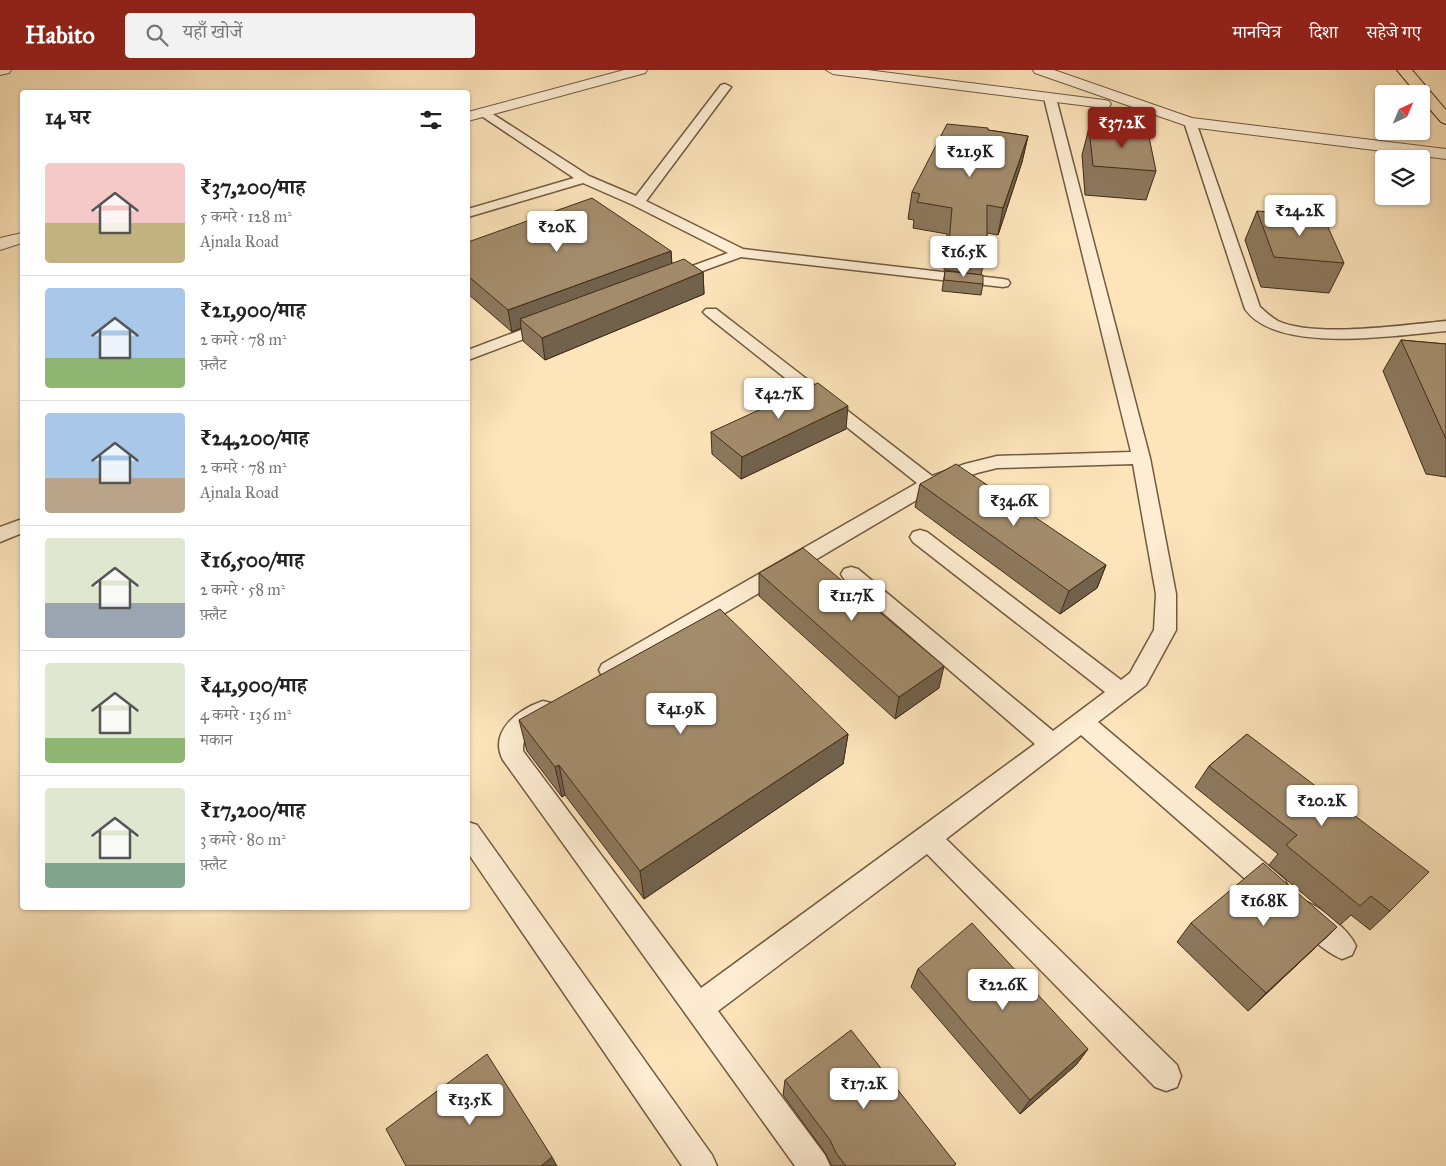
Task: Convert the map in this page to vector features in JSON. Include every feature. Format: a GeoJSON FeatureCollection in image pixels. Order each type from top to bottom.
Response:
{"type":"FeatureCollection","features":[{"type":"Feature","properties":{"kind":"highway"},"geometry":{"type":"LineString","coordinates":[[1404,70],[1446,119]]}},
{"type":"Feature","properties":{"kind":"street"},"geometry":{"type":"LineString","coordinates":[[0,71],[4,70]]}},
{"type":"Feature","properties":{"kind":"street"},"geometry":{"type":"LineString","coordinates":[[470,116],[640,70]]}},
{"type":"Feature","properties":{"kind":"street"},"geometry":{"type":"LineString","coordinates":[[833,70],[1050,98],[1153,109]]}},
{"type":"Feature","properties":{"kind":"street"},"geometry":{"type":"LineString","coordinates":[[1040,70],[1190,122],[1446,154]]}},
{"type":"Feature","properties":{"kind":"street"},"geometry":{"type":"LineString","coordinates":[[0,244],[20,239]]}},
{"type":"Feature","properties":{"kind":"lane"},"geometry":{"type":"LineString","coordinates":[[638,202],[725,86]]}},
{"type":"Feature","properties":{"kind":"lane"},"geometry":{"type":"LineString","coordinates":[[698,1008],[928,838],[1138,679],[1165,630],[1166,594],[1141,458],[1050,98]]}},
{"type":"Feature","properties":{"kind":"lane"},"geometry":{"type":"LineString","coordinates":[[484,113],[584,179],[638,202],[740,253],[1002,283]]}},
{"type":"Feature","properties":{"kind":"lane"},"geometry":{"type":"LineString","coordinates":[[1190,122],[1253,308],[1261,317],[1276,325],[1330,334],[1446,326]]}},
{"type":"Feature","properties":{"kind":"lane"},"geometry":{"type":"LineString","coordinates":[[470,213],[584,179]]}},
{"type":"Feature","properties":{"kind":"lane"},"geometry":{"type":"LineString","coordinates":[[658,283],[740,253]]}},
{"type":"Feature","properties":{"kind":"lane"},"geometry":{"type":"LineString","coordinates":[[712,312],[930,484]]}},
{"type":"Feature","properties":{"kind":"lane"},"geometry":{"type":"LineString","coordinates":[[470,354],[567,318]]}},
{"type":"Feature","properties":{"kind":"lane"},"geometry":{"type":"LineString","coordinates":[[589,683],[930,484],[972,468],[997,462],[1141,458]]}},
{"type":"Feature","properties":{"kind":"lane"},"geometry":{"type":"LineString","coordinates":[[0,535],[20,527]]}},
{"type":"Feature","properties":{"kind":"lane"},"geometry":{"type":"LineString","coordinates":[[920,537],[1121,692]]}},
{"type":"Feature","properties":{"kind":"lane"},"geometry":{"type":"LineString","coordinates":[[851,574],[1052,744]]}},
{"type":"Feature","properties":{"kind":"lane"},"geometry":{"type":"LineString","coordinates":[[564,698],[517,727],[510,740],[511,753],[814,1166]]}},
{"type":"Feature","properties":{"kind":"lane"},"geometry":{"type":"LineString","coordinates":[[1081,722],[1342,946]]}},
{"type":"Feature","properties":{"kind":"lane"},"geometry":{"type":"LineString","coordinates":[[470,835],[701,1166]]}},
{"type":"Feature","properties":{"kind":"lane"},"geometry":{"type":"LineString","coordinates":[[928,838],[1166,1076]]}},
{"type":"Feature","properties":{"kind":"building"},"geometry":{"type":"Polygon","coordinates":[[[947,124],[988,128],[988,130],[1028,136],[1003,208],[987,205],[987,247],[949,243],[952,208],[917,202],[920,194],[912,192],[947,124]]]}},
{"type":"Feature","properties":{"kind":"building"},"geometry":{"type":"Polygon","coordinates":[[[1089,128],[1148,132],[1156,171],[1093,166],[1089,128]]]}},
{"type":"Feature","properties":{"kind":"building"},"geometry":{"type":"Polygon","coordinates":[[[592,198],[671,251],[508,310],[470,278],[470,241],[592,198]]]}},
{"type":"Feature","properties":{"kind":"building"},"geometry":{"type":"Polygon","coordinates":[[[1257,211],[1323,216],[1344,263],[1274,257],[1257,211]]]}},
{"type":"Feature","properties":{"kind":"building"},"geometry":{"type":"Polygon","coordinates":[[[684,259],[703,272],[542,338],[520,319],[684,259]]]}},
{"type":"Feature","properties":{"kind":"building"},"geometry":{"type":"Polygon","coordinates":[[[945,271],[983,275],[983,284],[944,280],[945,271]]]}},
{"type":"Feature","properties":{"kind":"building"},"geometry":{"type":"Polygon","coordinates":[[[1401,340],[1446,344],[1446,439],[1401,340]]]}},
{"type":"Feature","properties":{"kind":"building"},"geometry":{"type":"Polygon","coordinates":[[[818,383],[848,406],[742,457],[711,432],[818,383]]]}},
{"type":"Feature","properties":{"kind":"building"},"geometry":{"type":"Polygon","coordinates":[[[956,464],[1106,565],[1069,591],[920,484],[956,464]]]}},
{"type":"Feature","properties":{"kind":"building"},"geometry":{"type":"Polygon","coordinates":[[[803,548],[944,666],[899,697],[759,573],[803,548]]]}},
{"type":"Feature","properties":{"kind":"building"},"geometry":{"type":"Polygon","coordinates":[[[720,609],[848,734],[640,871],[559,765],[555,767],[519,720],[720,609]]]}},
{"type":"Feature","properties":{"kind":"building"},"geometry":{"type":"Polygon","coordinates":[[[1247,734],[1429,872],[1390,911],[1371,896],[1360,906],[1286,845],[1297,835],[1209,766],[1247,734]]]}},
{"type":"Feature","properties":{"kind":"building"},"geometry":{"type":"Polygon","coordinates":[[[1263,863],[1337,927],[1266,993],[1191,923],[1263,863]]]}},
{"type":"Feature","properties":{"kind":"building"},"geometry":{"type":"Polygon","coordinates":[[[972,923],[1088,1049],[1030,1100],[918,969],[972,923]]]}},
{"type":"Feature","properties":{"kind":"building"},"geometry":{"type":"Polygon","coordinates":[[[851,1030],[956,1164],[953,1166],[846,1166],[836,1153],[830,1140],[785,1080],[851,1030]]]}},
{"type":"Feature","properties":{"kind":"building"},"geometry":{"type":"Polygon","coordinates":[[[487,1054],[552,1157],[541,1166],[406,1166],[386,1129],[487,1054]]]}}]}
